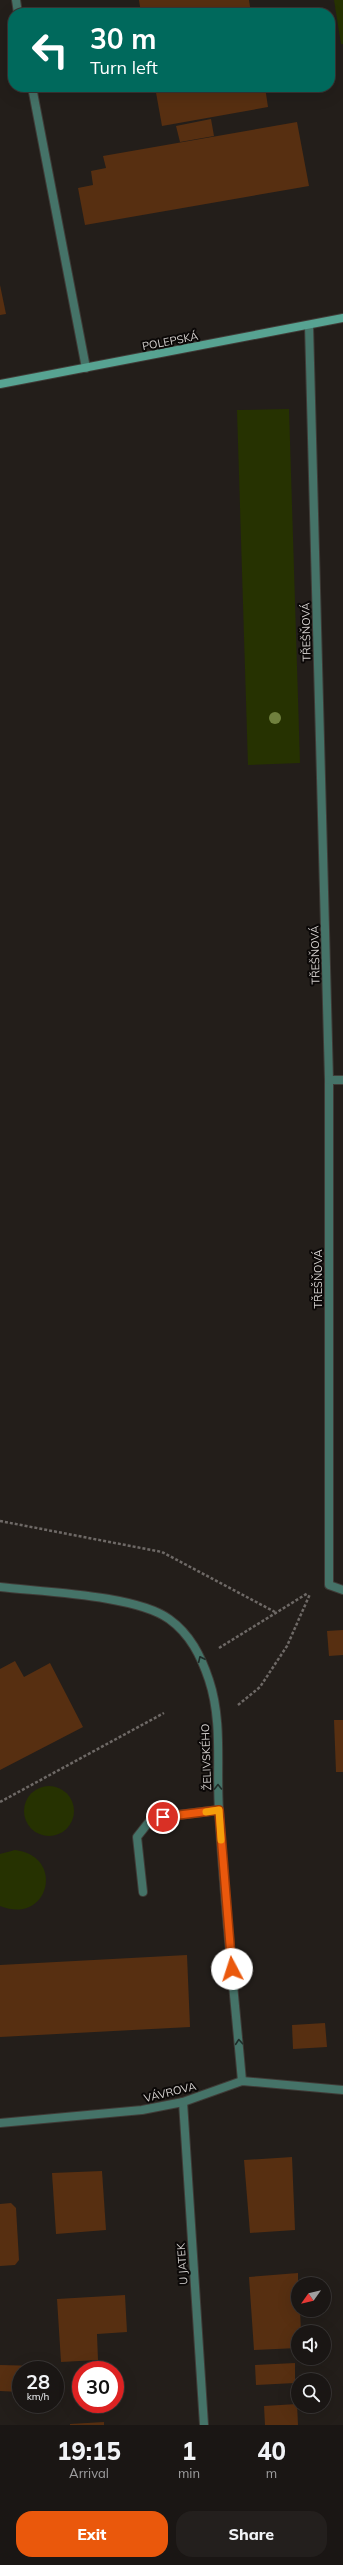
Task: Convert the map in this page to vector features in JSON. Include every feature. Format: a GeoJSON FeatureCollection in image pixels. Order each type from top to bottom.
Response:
{"type":"FeatureCollection","features":[{"type":"Feature","properties":{"kind":"main road","name":"POLEPSKÁ"},"geometry":{"type":"LineString","coordinates":[[0,384],[343,318]]}},
{"type":"Feature","properties":{"kind":"street"},"geometry":{"type":"LineString","coordinates":[[33,92],[86,368]]}},
{"type":"Feature","properties":{"kind":"street","name":"TŘEŠŇOVÁ"},"geometry":{"type":"LineString","coordinates":[[309,325],[329,1080],[329,1585],[343,1590]]}},
{"type":"Feature","properties":{"kind":"street"},"geometry":{"type":"LineString","coordinates":[[329,1080],[343,1080]]}},
{"type":"Feature","properties":{"kind":"street","name":"ŽELIVSKÉHO"},"geometry":{"type":"LineString","coordinates":[[0,1586],[130,1602],[168,1618],[189,1637],[201,1660],[210,1682],[217,1722],[219,1810],[242,2081]]}},
{"type":"Feature","properties":{"kind":"street"},"geometry":{"type":"LineString","coordinates":[[144,1892],[137,1837],[152,1818],[219,1810]]}},
{"type":"Feature","properties":{"kind":"street","name":"VÁVROVA"},"geometry":{"type":"LineString","coordinates":[[0,2123],[142,2110],[183,2102],[242,2081],[343,2090]]}},
{"type":"Feature","properties":{"kind":"street","name":"U JATEK"},"geometry":{"type":"LineString","coordinates":[[183,2102],[204,2425]]}},
{"type":"Feature","properties":{"kind":"path"},"geometry":{"type":"LineString","coordinates":[[0,1521],[162,1552],[275,1612]]}},
{"type":"Feature","properties":{"kind":"path"},"geometry":{"type":"LineString","coordinates":[[201,1660],[275,1612],[311,1591],[287,1646],[260,1687],[217,1722]]}},
{"type":"Feature","properties":{"kind":"path"},"geometry":{"type":"LineString","coordinates":[[0,1802],[164,1713]]}},
{"type":"Feature","properties":{"kind":"green space"},"geometry":{"type":"Polygon","coordinates":[[[334,0],[343,0],[343,44],[341,44],[334,0]]]}},
{"type":"Feature","properties":{"kind":"green space"},"geometry":{"type":"Polygon","coordinates":[[[289,409],[300,763],[248,765],[237,410],[289,409]]]}},
{"type":"Feature","properties":{"kind":"green space"},"geometry":{"type":"Polygon","coordinates":[[[49,1786],[59,1788],[67,1793],[72,1801],[74,1811],[72,1821],[67,1829],[59,1834],[49,1836],[39,1834],[31,1829],[26,1821],[24,1811],[26,1801],[31,1793],[39,1788],[49,1786]]]}},
{"type":"Feature","properties":{"kind":"green space"},"geometry":{"type":"Polygon","coordinates":[[[15,1850],[31,1855],[41,1864],[46,1876],[45,1888],[40,1899],[30,1907],[17,1910],[0,1906],[0,1854],[15,1850]]]}},
{"type":"Feature","properties":{"kind":"building"},"geometry":{"type":"Polygon","coordinates":[[[139,0],[249,0],[250,8],[140,8],[139,0]]]}},
{"type":"Feature","properties":{"kind":"building"},"geometry":{"type":"Polygon","coordinates":[[[156,92],[266,92],[268,107],[162,126],[156,92]]]}},
{"type":"Feature","properties":{"kind":"building"},"geometry":{"type":"Polygon","coordinates":[[[211,119],[214,136],[180,142],[176,126],[211,119]]]}},
{"type":"Feature","properties":{"kind":"building"},"geometry":{"type":"Polygon","coordinates":[[[297,122],[309,186],[85,225],[78,188],[93,185],[91,171],[106,168],[103,156],[297,122]]]}},
{"type":"Feature","properties":{"kind":"building"},"geometry":{"type":"Polygon","coordinates":[[[0,285],[6,314],[0,315],[0,285]]]}},
{"type":"Feature","properties":{"kind":"building"},"geometry":{"type":"Polygon","coordinates":[[[343,1630],[343,1655],[329,1656],[327,1631],[343,1630]]]}},
{"type":"Feature","properties":{"kind":"building"},"geometry":{"type":"Polygon","coordinates":[[[15,1661],[24,1677],[50,1663],[83,1727],[0,1770],[0,1669],[15,1661]]]}},
{"type":"Feature","properties":{"kind":"building"},"geometry":{"type":"Polygon","coordinates":[[[334,1720],[343,1720],[343,1772],[336,1772],[334,1720]]]}},
{"type":"Feature","properties":{"kind":"building"},"geometry":{"type":"Polygon","coordinates":[[[187,1955],[190,2027],[0,2037],[0,1965],[187,1955]]]}},
{"type":"Feature","properties":{"kind":"building"},"geometry":{"type":"Polygon","coordinates":[[[325,2023],[327,2047],[293,2049],[292,2025],[325,2023]]]}},
{"type":"Feature","properties":{"kind":"building"},"geometry":{"type":"Polygon","coordinates":[[[292,2157],[295,2230],[250,2233],[244,2160],[292,2157]]]}},
{"type":"Feature","properties":{"kind":"building"},"geometry":{"type":"Polygon","coordinates":[[[102,2171],[106,2230],[56,2234],[52,2173],[102,2171]]]}},
{"type":"Feature","properties":{"kind":"building"},"geometry":{"type":"Polygon","coordinates":[[[11,2203],[16,2208],[19,2260],[15,2265],[0,2266],[0,2204],[11,2203]]]}},
{"type":"Feature","properties":{"kind":"building"},"geometry":{"type":"Polygon","coordinates":[[[298,2273],[298,2277],[291,2277],[291,2317],[300,2317],[301,2325],[291,2325],[291,2348],[254,2350],[249,2277],[298,2273]]]}},
{"type":"Feature","properties":{"kind":"building"},"geometry":{"type":"Polygon","coordinates":[[[125,2295],[127,2332],[97,2334],[98,2360],[61,2361],[57,2299],[125,2295]]]}},
{"type":"Feature","properties":{"kind":"building"},"geometry":{"type":"Polygon","coordinates":[[[291,2363],[291,2365],[295,2365],[295,2373],[291,2373],[291,2383],[256,2385],[255,2365],[291,2363]]]}},
{"type":"Feature","properties":{"kind":"building"},"geometry":{"type":"Polygon","coordinates":[[[0,2365],[12,2365],[12,2392],[0,2391],[0,2365]]]}},
{"type":"Feature","properties":{"kind":"building"},"geometry":{"type":"Polygon","coordinates":[[[291,2404],[291,2413],[297,2413],[298,2425],[265,2425],[264,2406],[291,2404]]]}},
{"type":"Feature","properties":{"kind":"building"},"geometry":{"type":"Polygon","coordinates":[[[104,2422],[104,2425],[70,2425],[70,2424],[104,2422]]]}},
{"type":"Feature","properties":{"kind":"slow traffic"},"geometry":{"type":"LineString","coordinates":[[206,1812],[219,1810],[221,1840]]}},
{"type":"Feature","properties":{"kind":"route"},"geometry":{"type":"LineString","coordinates":[[163,1817],[219,1810],[232,1969]]}}]}
